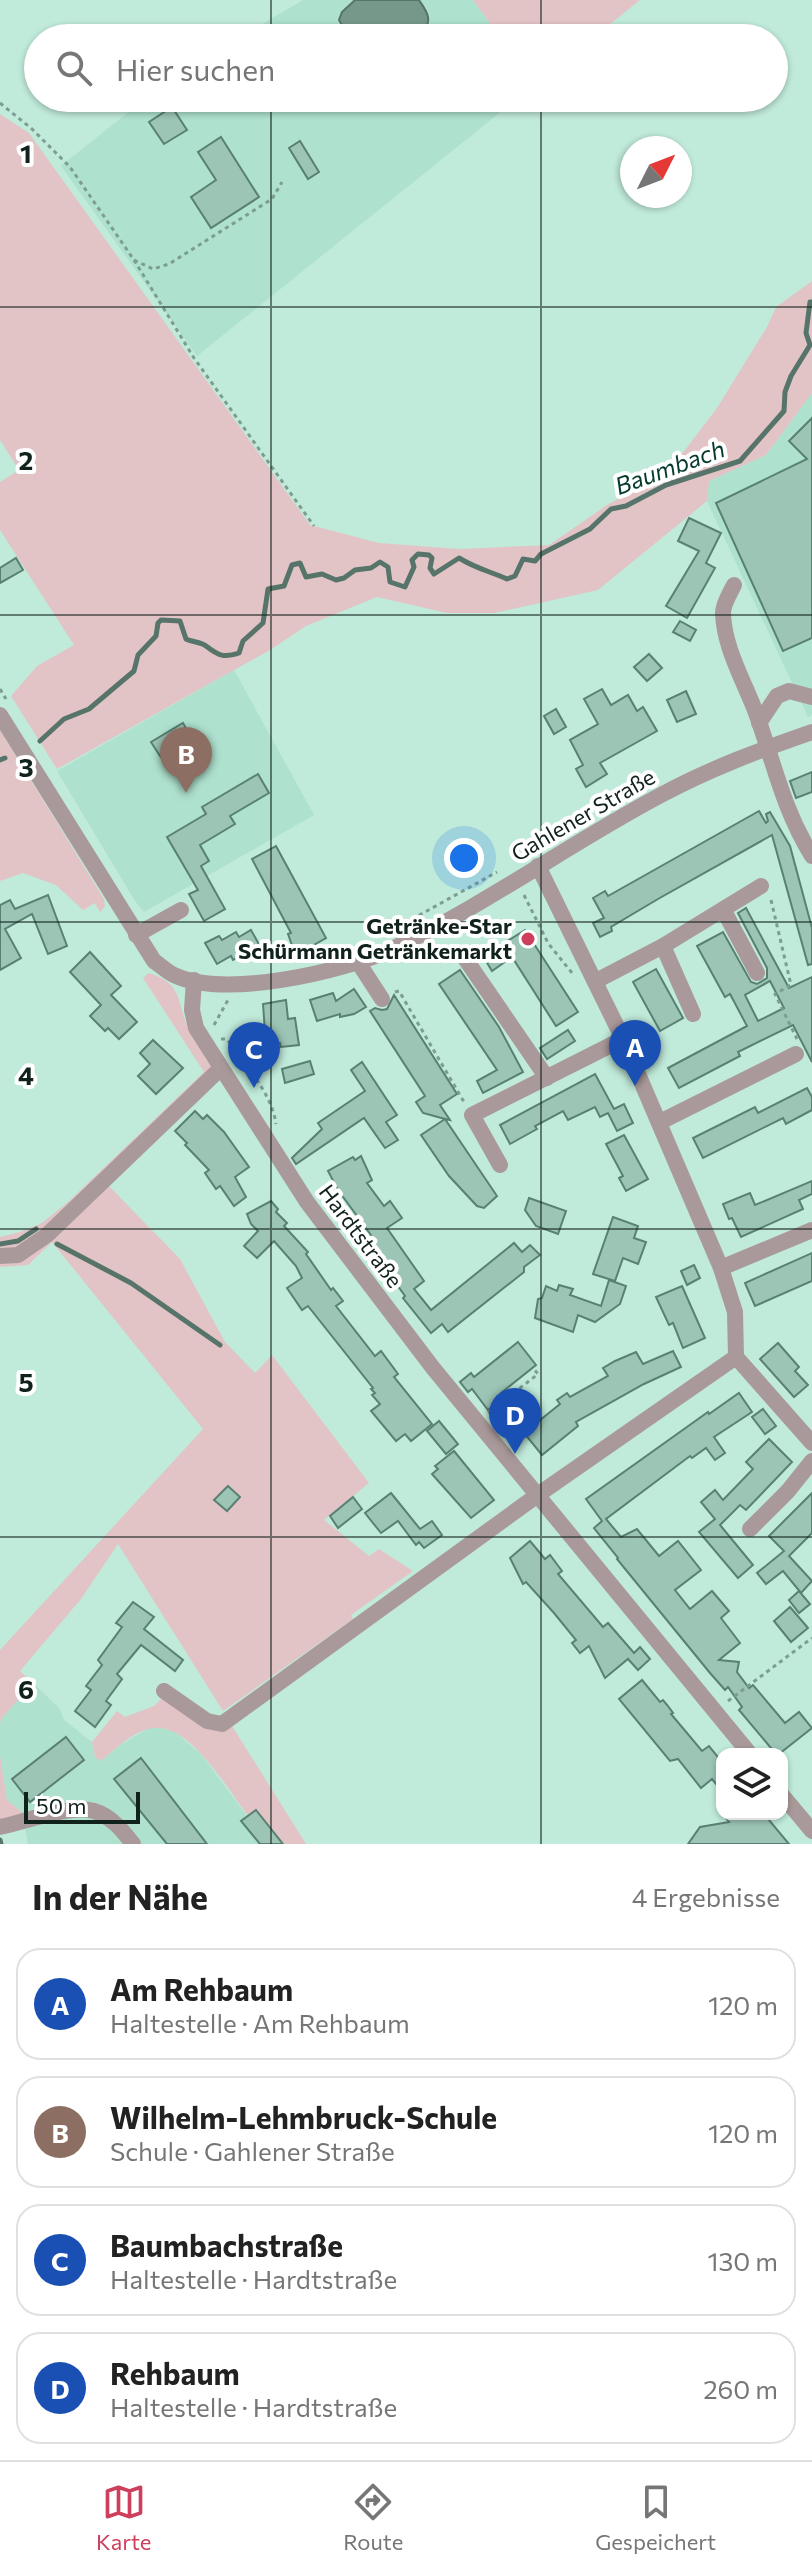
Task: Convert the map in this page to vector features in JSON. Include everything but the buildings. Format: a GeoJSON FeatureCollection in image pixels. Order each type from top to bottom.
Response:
{"type":"FeatureCollection","features":[{"type":"Feature","properties":{"kind":"street"},"geometry":{"type":"LineString","coordinates":[[734,585],[723,610],[727,643],[759,723],[788,810],[812,856]]}},
{"type":"Feature","properties":{"kind":"street"},"geometry":{"type":"LineString","coordinates":[[759,723],[777,696],[789,691],[812,697]]}},
{"type":"Feature","properties":{"kind":"street","name":"Gahlener Straße"},"geometry":{"type":"LineString","coordinates":[[4,709],[154,961],[173,975],[220,984],[251,983],[319,973],[391,950],[661,795],[715,769],[812,732]]}},
{"type":"Feature","properties":{"kind":"street"},"geometry":{"type":"LineString","coordinates":[[538,866],[623,1039],[721,1268],[735,1312],[736,1357],[812,1443]]}},
{"type":"Feature","properties":{"kind":"street"},"geometry":{"type":"LineString","coordinates":[[596,981],[724,911],[766,892]]}},
{"type":"Feature","properties":{"kind":"street"},"geometry":{"type":"LineString","coordinates":[[136,935],[181,910]]}},
{"type":"Feature","properties":{"kind":"street"},"geometry":{"type":"LineString","coordinates":[[724,911],[757,973]]}},
{"type":"Feature","properties":{"kind":"street"},"geometry":{"type":"LineString","coordinates":[[663,946],[693,1014]]}},
{"type":"Feature","properties":{"kind":"street"},"geometry":{"type":"LineString","coordinates":[[462,954],[547,1078]]}},
{"type":"Feature","properties":{"kind":"street"},"geometry":{"type":"LineString","coordinates":[[358,962],[382,999]]}},
{"type":"Feature","properties":{"kind":"street","name":"Hardtstraße"},"geometry":{"type":"LineString","coordinates":[[194,980],[192,1010],[196,1028],[307,1202],[433,1368],[745,1748]]}},
{"type":"Feature","properties":{"kind":"street"},"geometry":{"type":"LineString","coordinates":[[500,1165],[472,1115],[623,1039]]}},
{"type":"Feature","properties":{"kind":"street"},"geometry":{"type":"LineString","coordinates":[[660,1122],[796,1054]]}},
{"type":"Feature","properties":{"kind":"street"},"geometry":{"type":"LineString","coordinates":[[0,1256],[18,1255],[47,1235],[221,1068]]}},
{"type":"Feature","properties":{"kind":"street"},"geometry":{"type":"LineString","coordinates":[[721,1268],[812,1230]]}},
{"type":"Feature","properties":{"kind":"street"},"geometry":{"type":"LineString","coordinates":[[164,1691],[207,1721],[222,1724],[539,1494],[736,1357]]}},
{"type":"Feature","properties":{"kind":"street"},"geometry":{"type":"LineString","coordinates":[[750,1529],[788,1491],[812,1461]]}},
{"type":"Feature","properties":{"kind":"street"},"geometry":{"type":"LineString","coordinates":[[788,1802],[812,1831]]}},
{"type":"Feature","properties":{"kind":"street"},"geometry":{"type":"LineString","coordinates":[[0,1827],[55,1812],[94,1810],[120,1827],[133,1844]]}},
{"type":"Feature","properties":{"kind":"path"},"geometry":{"type":"LineString","coordinates":[[0,103],[32,129],[70,167],[134,260],[194,358],[314,526]]}},
{"type":"Feature","properties":{"kind":"path"},"geometry":{"type":"LineString","coordinates":[[134,260],[153,269],[169,264],[272,199],[282,182]]}},
{"type":"Feature","properties":{"kind":"path"},"geometry":{"type":"LineString","coordinates":[[0,689],[4,709]]}},
{"type":"Feature","properties":{"kind":"path"},"geometry":{"type":"LineString","coordinates":[[397,928],[502,869]]}},
{"type":"Feature","properties":{"kind":"path"},"geometry":{"type":"LineString","coordinates":[[522,892],[548,943],[575,978]]}},
{"type":"Feature","properties":{"kind":"path"},"geometry":{"type":"LineString","coordinates":[[766,892],[791,985],[775,994],[797,1037],[796,1054]]}},
{"type":"Feature","properties":{"kind":"path"},"geometry":{"type":"LineString","coordinates":[[382,999],[399,991],[472,1115]]}},
{"type":"Feature","properties":{"kind":"path"},"geometry":{"type":"LineString","coordinates":[[210,1034],[231,993]]}},
{"type":"Feature","properties":{"kind":"path"},"geometry":{"type":"LineString","coordinates":[[217,1039],[227,1039],[261,1088],[274,1110],[278,1133]]}},
{"type":"Feature","properties":{"kind":"path"},"geometry":{"type":"LineString","coordinates":[[485,1415],[538,1374],[533,1368]]}},
{"type":"Feature","properties":{"kind":"path"},"geometry":{"type":"LineString","coordinates":[[520,1378],[525,1384]]}},
{"type":"Feature","properties":{"kind":"path"},"geometry":{"type":"LineString","coordinates":[[512,1384],[516,1390]]}},
{"type":"Feature","properties":{"kind":"path"},"geometry":{"type":"LineString","coordinates":[[502,1392],[507,1398]]}},
{"type":"Feature","properties":{"kind":"path"},"geometry":{"type":"LineString","coordinates":[[715,1711],[812,1638]]}},
{"type":"Feature","properties":{"kind":"shaded area"},"geometry":{"type":"Polygon","coordinates":[[[303,0],[473,0],[491,24],[262,24],[303,0]]]}},
{"type":"Feature","properties":{"kind":"shaded area"},"geometry":{"type":"Polygon","coordinates":[[[355,0],[419,0],[428,17],[426,24],[341,24],[339,20],[342,12],[355,0]]]}},
{"type":"Feature","properties":{"kind":"shaded area"},"geometry":{"type":"Polygon","coordinates":[[[473,0],[640,0],[610,24],[491,24],[473,0]]]}},
{"type":"Feature","properties":{"kind":"shaded area"},"geometry":{"type":"Polygon","coordinates":[[[128,112],[501,112],[197,356],[61,166],[128,112]]]}},
{"type":"Feature","properties":{"kind":"shaded area"},"geometry":{"type":"Polygon","coordinates":[[[0,114],[29,133],[310,525],[379,543],[459,549],[549,545],[607,505],[669,471],[717,408],[776,307],[812,281],[812,393],[766,455],[709,481],[707,501],[598,590],[494,613],[447,613],[377,597],[306,626],[270,650],[57,769],[11,696],[37,666],[74,645],[0,530],[0,482],[19,470],[0,440],[0,114]]]}},
{"type":"Feature","properties":{"kind":"shaded area"},"geometry":{"type":"Polygon","coordinates":[[[812,393],[812,715],[808,717],[707,501],[709,481],[766,455],[812,393]]]}},
{"type":"Feature","properties":{"kind":"shaded area"},"geometry":{"type":"Polygon","coordinates":[[[234,670],[314,815],[144,912],[57,771],[234,670]]]}},
{"type":"Feature","properties":{"kind":"shaded area"},"geometry":{"type":"Polygon","coordinates":[[[0,730],[104,899],[105,906],[100,912],[95,903],[83,910],[56,885],[23,873],[0,881],[0,730]]]}},
{"type":"Feature","properties":{"kind":"shaded area"},"geometry":{"type":"Polygon","coordinates":[[[149,973],[169,983],[175,990],[186,1024],[212,1068],[24,1247],[0,1252],[0,1237],[42,1223],[204,1072],[143,978],[149,973]]]}},
{"type":"Feature","properties":{"kind":"shaded area"},"geometry":{"type":"Polygon","coordinates":[[[107,1184],[180,1259],[225,1342],[255,1373],[272,1355],[369,1483],[324,1520],[369,1556],[379,1549],[413,1571],[351,1615],[353,1619],[223,1711],[118,1544],[81,1599],[20,1671],[33,1683],[0,1724],[0,1650],[203,1429],[52,1242],[28,1265],[0,1267],[0,1260],[107,1184]]]}},
{"type":"Feature","properties":{"kind":"shaded area"},"geometry":{"type":"Polygon","coordinates":[[[33,1683],[59,1708],[64,1720],[92,1742],[95,1757],[101,1761],[120,1745],[149,1728],[175,1732],[201,1754],[247,1816],[256,1809],[283,1844],[28,1844],[22,1812],[7,1800],[0,1756],[0,1724],[33,1683]]]}},
{"type":"Feature","properties":{"kind":"shaded area"},"geometry":{"type":"Polygon","coordinates":[[[161,1699],[232,1726],[306,1844],[283,1844],[256,1810],[248,1816],[192,1744],[163,1728],[141,1731],[101,1761],[95,1757],[92,1742],[117,1711],[125,1717],[154,1706],[161,1699]]]}},
{"type":"Feature","properties":{"kind":"shaded area"},"geometry":{"type":"Polygon","coordinates":[[[0,1756],[7,1800],[23,1815],[0,1819],[0,1756]]]}},
{"type":"Feature","properties":{"kind":"waterway","name":"Baumbach"},"geometry":{"type":"LineString","coordinates":[[40,741],[64,719],[89,709],[134,671],[138,655],[156,636],[161,620],[180,621],[186,639],[218,654],[239,653],[243,641],[263,623],[268,589],[284,586],[292,565],[300,563],[306,577],[322,574],[336,580],[380,562],[388,567],[390,582],[405,587],[414,567],[412,560],[418,554],[432,558],[430,568],[434,574],[459,558],[507,579],[515,576],[523,559],[535,561],[541,554],[590,529],[611,509],[626,506],[666,485],[740,461],[784,411],[785,392],[791,376],[810,345],[806,333],[812,302]]}},
{"type":"Feature","properties":{"kind":"waterway","name":"Baumbach"},"geometry":{"type":"LineString","coordinates":[[0,760],[5,758]]}},
{"type":"Feature","properties":{"kind":"waterway"},"geometry":{"type":"LineString","coordinates":[[0,1244],[18,1241],[36,1229]]}},
{"type":"Feature","properties":{"kind":"waterway"},"geometry":{"type":"LineString","coordinates":[[57,1244],[131,1283],[220,1345]]}},
{"type":"Feature","properties":{"kind":"waterway"},"geometry":{"type":"LineString","coordinates":[[0,1840],[1,1844]]}},
{"type":"Feature","properties":{"kind":"place","name":"Wilhelm-Lehmbruck-Schule"},"geometry":{"type":"Point","coordinates":[186,793]}},
{"type":"Feature","properties":{"kind":"place","name":"Getränke-Star Schürmann Getränkemarkt"},"geometry":{"type":"Point","coordinates":[528,939]}},
{"type":"Feature","properties":{"kind":"place","name":"Am Rehbaum"},"geometry":{"type":"Point","coordinates":[635,1086]}},
{"type":"Feature","properties":{"kind":"place","name":"Baumbachstraße"},"geometry":{"type":"Point","coordinates":[254,1088]}},
{"type":"Feature","properties":{"kind":"place","name":"Rehbaum"},"geometry":{"type":"Point","coordinates":[515,1454]}}]}
